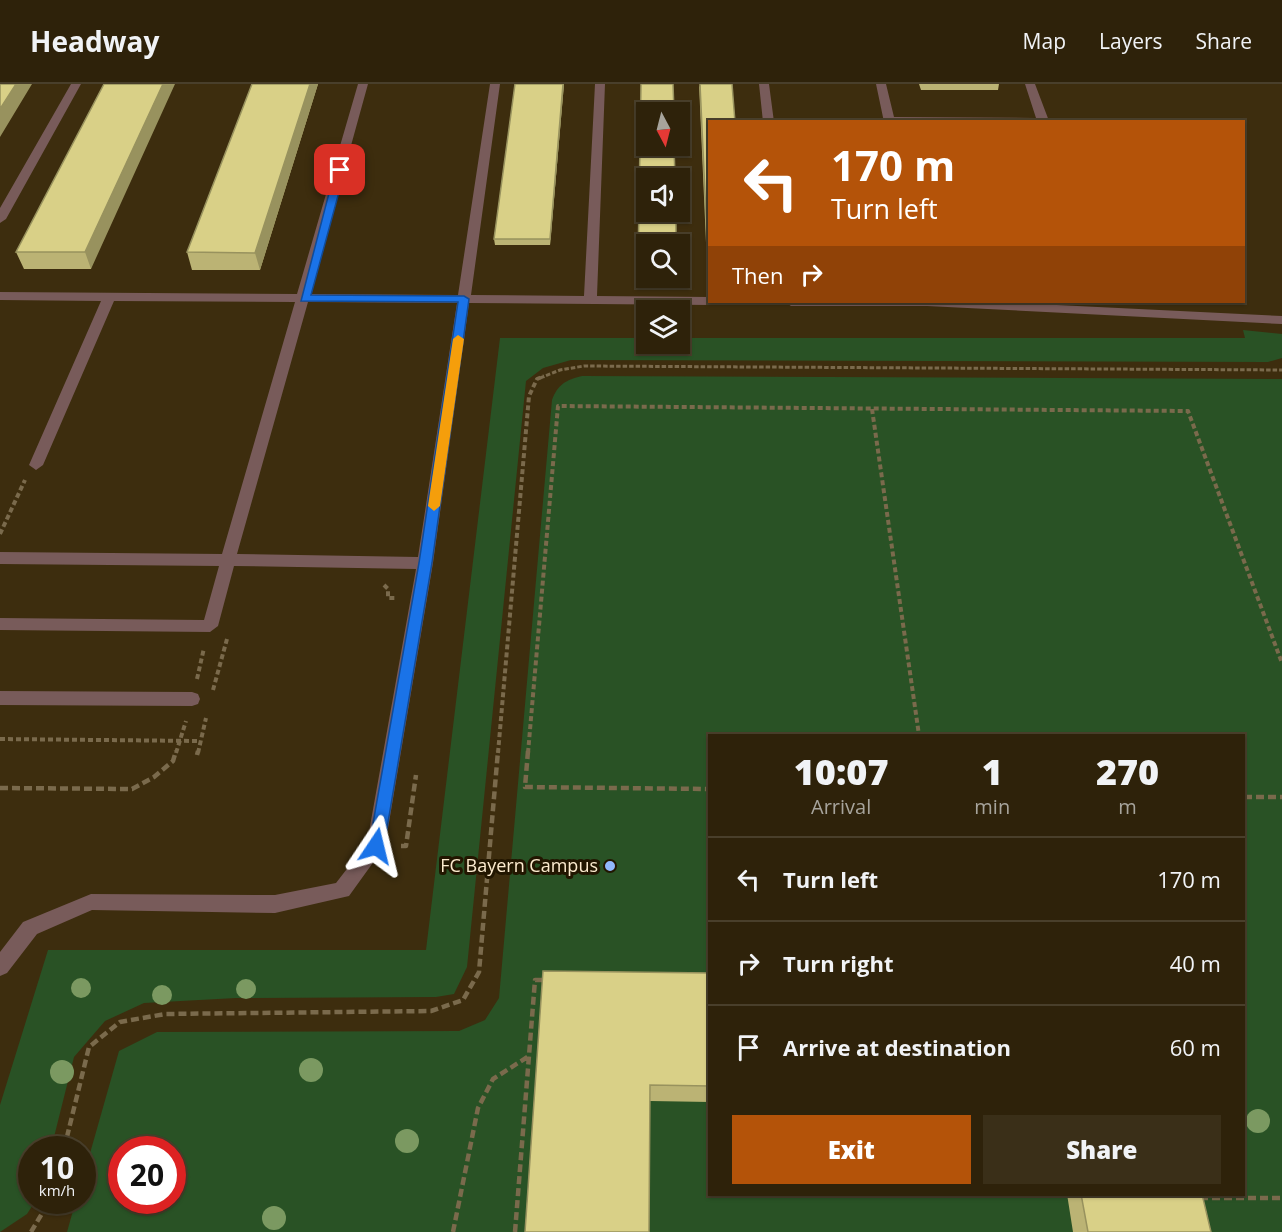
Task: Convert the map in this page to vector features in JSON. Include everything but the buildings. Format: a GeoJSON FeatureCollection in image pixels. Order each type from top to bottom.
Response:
{"type":"FeatureCollection","features":[{"type":"Feature","properties":{"kind":"lane"},"geometry":{"type":"LineString","coordinates":[[0,219],[76,84]]}},
{"type":"Feature","properties":{"kind":"lane"},"geometry":{"type":"LineString","coordinates":[[0,624],[210,626],[363,84]]}},
{"type":"Feature","properties":{"kind":"lane"},"geometry":{"type":"LineString","coordinates":[[0,967],[30,928],[91,902],[275,904],[342,890],[376,846],[426,563],[495,84]]}},
{"type":"Feature","properties":{"kind":"lane"},"geometry":{"type":"LineString","coordinates":[[590,300],[600,84]]}},
{"type":"Feature","properties":{"kind":"lane"},"geometry":{"type":"LineString","coordinates":[[764,84],[769,120]]}},
{"type":"Feature","properties":{"kind":"lane"},"geometry":{"type":"LineString","coordinates":[[881,84],[890,120]]}},
{"type":"Feature","properties":{"kind":"lane"},"geometry":{"type":"LineString","coordinates":[[1030,84],[1043,120]]}},
{"type":"Feature","properties":{"kind":"lane"},"geometry":{"type":"LineString","coordinates":[[0,296],[708,301]]}},
{"type":"Feature","properties":{"kind":"lane"},"geometry":{"type":"LineString","coordinates":[[36,465],[109,297]]}},
{"type":"Feature","properties":{"kind":"lane"},"geometry":{"type":"LineString","coordinates":[[947,303],[1282,320]]}},
{"type":"Feature","properties":{"kind":"lane"},"geometry":{"type":"LineString","coordinates":[[0,558],[426,563]]}},
{"type":"Feature","properties":{"kind":"lane"},"geometry":{"type":"LineString","coordinates":[[0,698],[192,699]]}},
{"type":"Feature","properties":{"kind":"path"},"geometry":{"type":"LineString","coordinates":[[67,1136],[89,1047],[120,1022],[165,1014],[430,1011],[463,1000],[479,972],[529,396],[537,379],[560,370],[584,366],[1282,370]]}},
{"type":"Feature","properties":{"kind":"path"},"geometry":{"type":"LineString","coordinates":[[708,789],[525,787],[558,406],[1188,411],[1282,663]]}},
{"type":"Feature","properties":{"kind":"path"},"geometry":{"type":"LineString","coordinates":[[872,409],[919,734]]}},
{"type":"Feature","properties":{"kind":"path"},"geometry":{"type":"LineString","coordinates":[[0,534],[26,476],[36,465]]}},
{"type":"Feature","properties":{"kind":"path"},"geometry":{"type":"LineString","coordinates":[[379,581],[388,589],[388,598],[420,598]]}},
{"type":"Feature","properties":{"kind":"path"},"geometry":{"type":"LineString","coordinates":[[0,788],[132,789],[154,777],[173,761],[192,699],[210,626]]}},
{"type":"Feature","properties":{"kind":"path"},"geometry":{"type":"LineString","coordinates":[[212,695],[227,638]]}},
{"type":"Feature","properties":{"kind":"path"},"geometry":{"type":"LineString","coordinates":[[196,755],[209,706]]}},
{"type":"Feature","properties":{"kind":"path"},"geometry":{"type":"LineString","coordinates":[[0,739],[200,741]]}},
{"type":"Feature","properties":{"kind":"path"},"geometry":{"type":"LineString","coordinates":[[1245,797],[1282,797]]}},
{"type":"Feature","properties":{"kind":"path"},"geometry":{"type":"LineString","coordinates":[[515,1232],[535,980],[558,980]]}},
{"type":"Feature","properties":{"kind":"path"},"geometry":{"type":"LineString","coordinates":[[453,1232],[478,1108],[493,1079],[529,1056]]}},
{"type":"Feature","properties":{"kind":"path"},"geometry":{"type":"LineString","coordinates":[[1203,1209],[1199,1196],[1282,1198]]}},
{"type":"Feature","properties":{"kind":"path"},"geometry":{"type":"LineString","coordinates":[[31,1232],[42,1214]]}},
{"type":"Feature","properties":{"kind":"green space"},"geometry":{"type":"Polygon","coordinates":[[[1243,330],[1282,334],[1282,358],[1268,362],[571,360],[543,368],[526,381],[467,967],[454,994],[436,997],[236,998],[144,1003],[105,1021],[74,1057],[54,1136],[18,1136],[18,1214],[27,1214],[0,1232],[0,1105],[48,950],[426,950],[500,338],[636,338],[636,354],[690,354],[690,338],[1245,338],[1243,330]]]}},
{"type":"Feature","properties":{"kind":"green space","name":"FC Bayern Campus"},"geometry":{"type":"Polygon","coordinates":[[[582,376],[1282,379],[1282,1232],[67,1232],[72,1214],[96,1214],[95,1136],[119,1051],[157,1032],[459,1031],[485,1020],[499,998],[552,400],[560,386],[582,376]]]}},
{"type":"Feature","properties":{"kind":"slow traffic"},"geometry":{"type":"LineString","coordinates":[[434,506],[458,339]]}},
{"type":"Feature","properties":{"kind":"place","name":"FC Bayern Campus"},"geometry":{"type":"Point","coordinates":[610,866]}},
{"type":"Feature","properties":{"kind":"route"},"geometry":{"type":"LineString","coordinates":[[340,170],[304,298],[464,299],[426,563],[376,846]]}}]}
